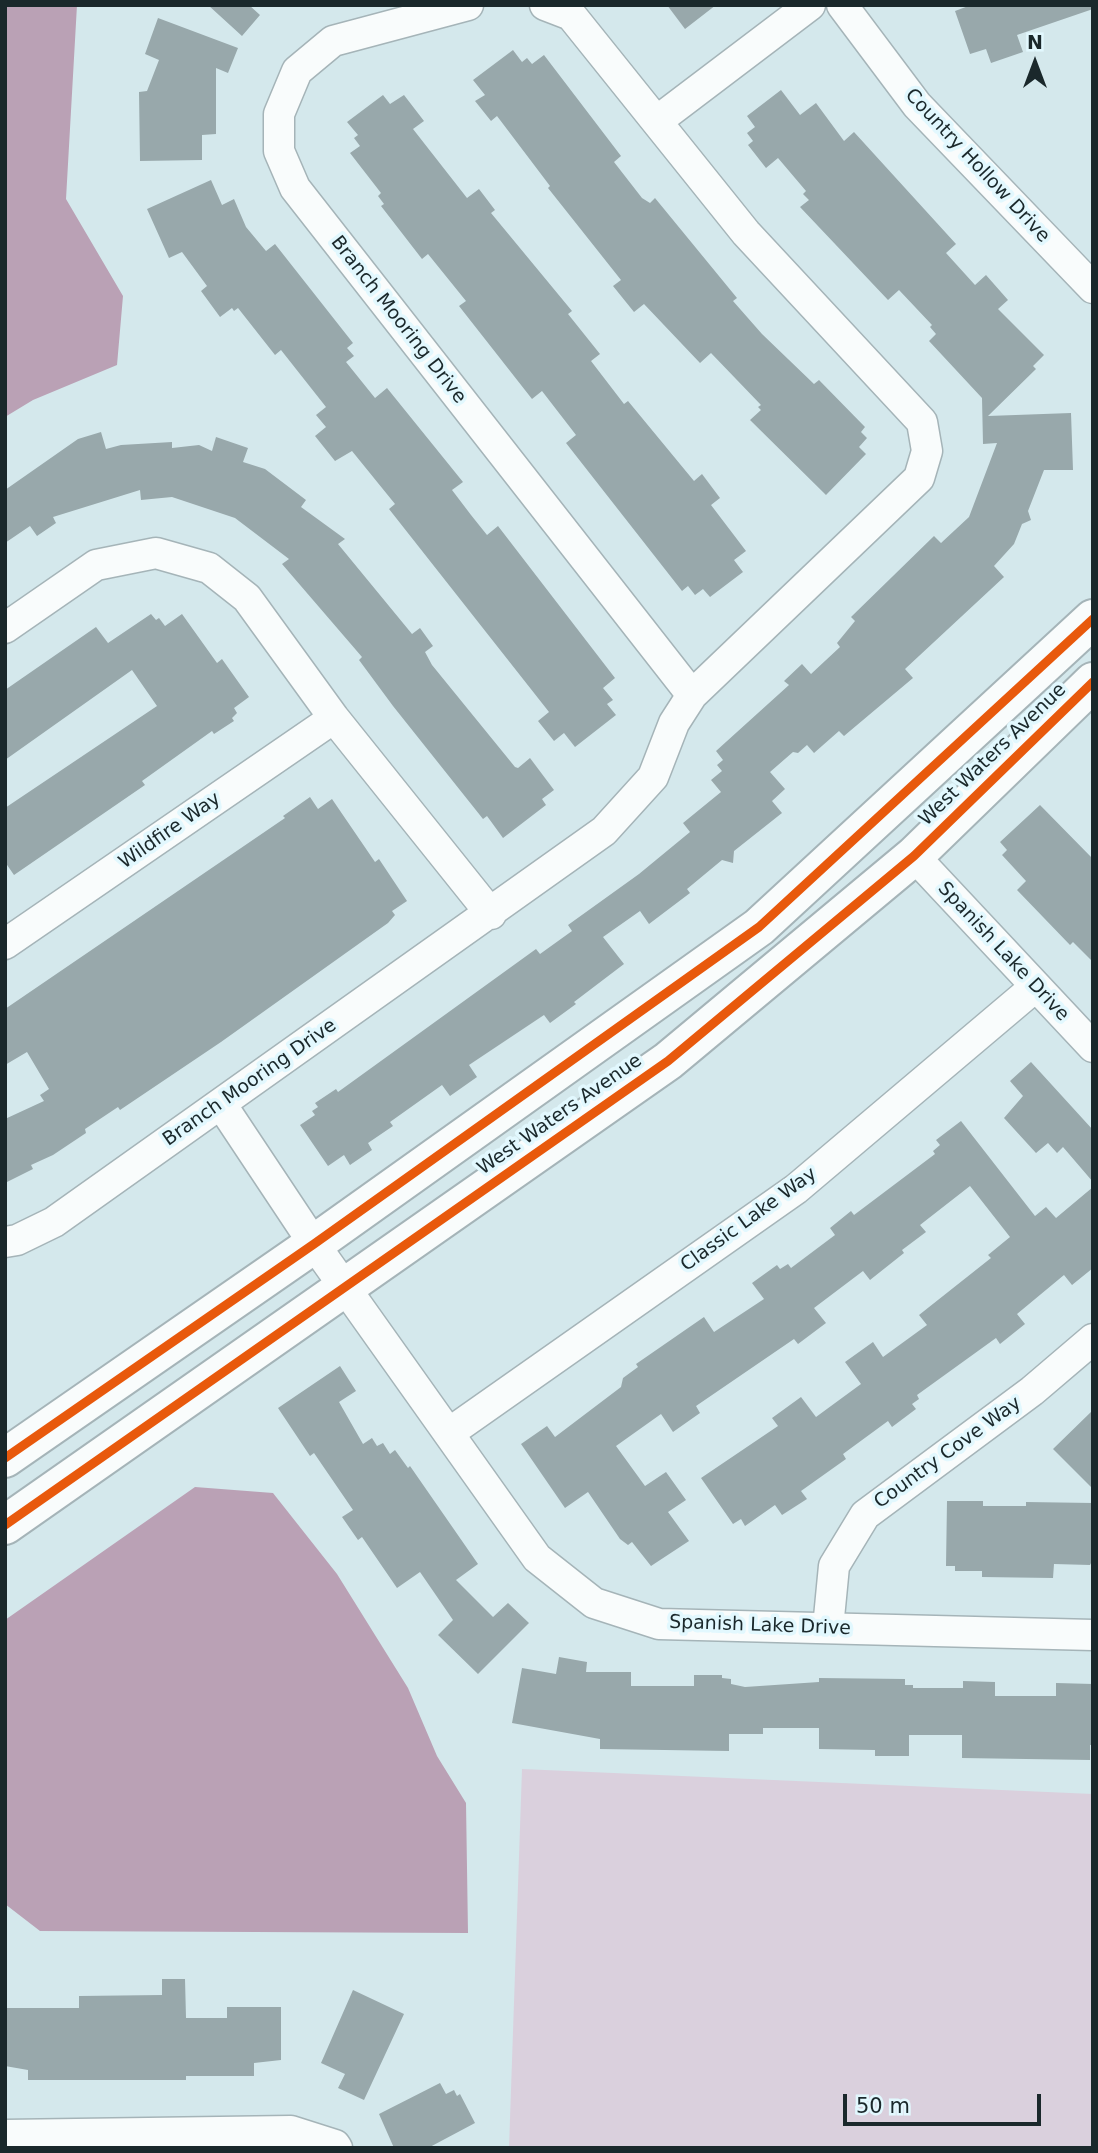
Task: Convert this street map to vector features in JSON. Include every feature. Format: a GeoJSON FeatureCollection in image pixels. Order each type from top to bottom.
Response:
{"type":"FeatureCollection","features":[{"type":"Feature","properties":{"kind":"street","name":"Branch Mooring Drive"},"geometry":{"type":"LineString","coordinates":[[468,5],[333,41],[297,71],[279,114],[279,151],[295,188],[692,695]]}},
{"type":"Feature","properties":{"kind":"street","name":"Branch Mooring Drive"},"geometry":{"type":"LineString","coordinates":[[5,1242],[17,1240],[54,1222],[491,914],[604,831],[653,777],[674,723],[692,695],[919,478],[928,451],[922,422],[746,233],[571,15],[545,5]]}},
{"type":"Feature","properties":{"kind":"street"},"geometry":{"type":"LineString","coordinates":[[657,121],[810,5]]}},
{"type":"Feature","properties":{"kind":"street","name":"Country Hollow Drive"},"geometry":{"type":"LineString","coordinates":[[842,5],[917,105],[1093,288]]}},
{"type":"Feature","properties":{"kind":"street"},"geometry":{"type":"LineString","coordinates":[[5,628],[96,565],[156,553],[209,568],[247,598],[334,718],[491,914]]}},
{"type":"Feature","properties":{"kind":"street","name":"West Waters Avenue"},"geometry":{"type":"LineString","coordinates":[[5,1458],[314,1244],[759,927],[1093,619]]}},
{"type":"Feature","properties":{"kind":"street","name":"West Waters Avenue"},"geometry":{"type":"LineString","coordinates":[[5,1525],[668,1061],[914,856],[1093,682]]}},
{"type":"Feature","properties":{"kind":"street","name":"Wildfire Way"},"geometry":{"type":"LineString","coordinates":[[5,944],[334,718]]}},
{"type":"Feature","properties":{"kind":"street","name":"Spanish Lake Drive"},"geometry":{"type":"LineString","coordinates":[[914,856],[1093,1048]]}},
{"type":"Feature","properties":{"kind":"street","name":"Classic Lake Way"},"geometry":{"type":"LineString","coordinates":[[449,1433],[796,1189],[1035,987]]}},
{"type":"Feature","properties":{"kind":"street","name":"Spanish Lake Drive"},"geometry":{"type":"LineString","coordinates":[[221,1104],[343,1286],[537,1558],[594,1603],[660,1624],[1093,1634]]}},
{"type":"Feature","properties":{"kind":"street","name":"Country Cove Way"},"geometry":{"type":"LineString","coordinates":[[828,1628],[834,1566],[865,1515],[1032,1391],[1093,1339]]}},
{"type":"Feature","properties":{"kind":"street"},"geometry":{"type":"LineString","coordinates":[[5,2135],[291,2131],[337,2148]]}},
{"type":"Feature","properties":{"kind":"shaded area"},"geometry":{"type":"Polygon","coordinates":[[[5,5],[77,5],[66,199],[123,296],[117,365],[33,400],[5,417],[5,5]]]}},
{"type":"Feature","properties":{"kind":"shaded area"},"geometry":{"type":"Polygon","coordinates":[[[195,1487],[273,1493],[337,1574],[408,1688],[437,1756],[466,1803],[468,1933],[40,1931],[5,1904],[5,1620],[195,1487]]]}},
{"type":"Feature","properties":{"kind":"shaded area"},"geometry":{"type":"Polygon","coordinates":[[[522,1769],[1093,1794],[1093,2148],[509,2148],[522,1769]]]}},
{"type":"Feature","properties":{"kind":"building"},"geometry":{"type":"Polygon","coordinates":[[[208,5],[249,5],[260,15],[242,36],[208,5]]]}},
{"type":"Feature","properties":{"kind":"building"},"geometry":{"type":"Polygon","coordinates":[[[667,5],[716,5],[685,29],[667,5]]]}},
{"type":"Feature","properties":{"kind":"building"},"geometry":{"type":"Polygon","coordinates":[[[971,5],[1093,5],[1093,9],[1017,35],[1023,52],[991,63],[986,49],[970,54],[955,11],[971,5]]]}},
{"type":"Feature","properties":{"kind":"building"},"geometry":{"type":"Polygon","coordinates":[[[158,18],[238,48],[228,73],[216,68],[216,134],[202,135],[202,160],[140,161],[139,92],[147,91],[159,60],[145,54],[158,18]]]}},
{"type":"Feature","properties":{"kind":"building"},"geometry":{"type":"Polygon","coordinates":[[[513,50],[522,62],[527,58],[532,64],[544,55],[621,156],[614,162],[642,198],[650,203],[655,198],[737,298],[733,301],[762,334],[814,384],[819,380],[865,427],[861,432],[867,438],[859,447],[866,454],[826,495],[750,420],[761,410],[758,407],[761,405],[711,353],[700,363],[644,304],[634,312],[613,286],[621,280],[548,188],[550,186],[497,116],[491,121],[475,101],[485,95],[473,80],[513,50]]]}},
{"type":"Feature","properties":{"kind":"building"},"geometry":{"type":"Polygon","coordinates":[[[781,90],[800,115],[816,103],[844,141],[854,132],[956,244],[946,253],[975,285],[986,275],[1008,300],[998,309],[1044,355],[1033,366],[1036,369],[988,416],[1071,413],[1073,470],[1044,470],[1028,511],[1031,520],[1022,524],[1014,544],[994,566],[1004,577],[905,669],[913,678],[844,736],[839,731],[814,753],[807,745],[798,753],[793,752],[770,772],[785,789],[772,801],[782,813],[734,851],[733,863],[722,860],[687,889],[690,893],[649,924],[640,911],[603,937],[624,964],[574,1002],[576,1004],[550,1023],[544,1015],[469,1065],[477,1077],[450,1096],[442,1085],[390,1122],[393,1126],[368,1143],[372,1150],[350,1165],[344,1155],[328,1166],[300,1125],[315,1115],[312,1111],[318,1107],[315,1103],[336,1089],[338,1092],[536,949],[540,954],[572,931],[568,925],[639,874],[690,832],[683,823],[721,792],[711,780],[722,771],[717,765],[723,760],[716,751],[789,685],[784,681],[802,664],[811,674],[840,647],[837,643],[855,621],[851,617],[934,536],[941,543],[969,517],[997,443],[983,444],[982,398],[929,341],[936,334],[930,327],[932,325],[899,290],[888,300],[800,207],[809,200],[803,194],[806,191],[778,158],[766,168],[748,145],[753,141],[747,133],[755,127],[747,116],[781,90]]]}},
{"type":"Feature","properties":{"kind":"building"},"geometry":{"type":"Polygon","coordinates":[[[383,95],[390,104],[404,95],[424,121],[413,129],[467,198],[479,189],[495,210],[491,213],[572,311],[568,314],[600,354],[591,361],[624,404],[628,401],[694,481],[702,474],[720,498],[711,505],[746,551],[734,560],[743,572],[710,597],[703,589],[695,595],[688,586],[682,591],[566,443],[576,435],[542,391],[532,399],[459,306],[466,301],[428,254],[422,259],[381,206],[384,204],[378,196],[381,193],[350,153],[360,146],[354,138],[358,135],[347,122],[383,95]]]}},
{"type":"Feature","properties":{"kind":"building"},"geometry":{"type":"Polygon","coordinates":[[[211,180],[222,205],[234,199],[246,227],[266,251],[275,244],[353,343],[347,348],[354,356],[346,362],[375,398],[387,388],[463,482],[452,490],[471,515],[487,535],[498,526],[615,678],[603,688],[613,700],[607,704],[616,715],[575,747],[564,733],[554,741],[538,721],[549,712],[389,509],[395,504],[352,451],[335,461],[315,436],[326,427],[316,415],[326,407],[281,350],[275,355],[238,308],[234,311],[232,308],[220,317],[201,291],[207,286],[182,252],[169,258],[147,209],[211,180]]]}},
{"type":"Feature","properties":{"kind":"building"},"geometry":{"type":"Polygon","coordinates":[[[101,432],[106,449],[121,445],[172,442],[172,448],[199,445],[212,451],[216,437],[248,448],[243,462],[265,469],[306,500],[301,507],[345,539],[338,544],[412,634],[420,628],[433,646],[425,652],[432,665],[515,767],[518,768],[530,758],[554,790],[542,799],[546,805],[503,838],[487,816],[483,819],[393,706],[359,660],[362,657],[282,564],[289,559],[235,518],[172,497],[141,500],[140,490],[53,517],[56,523],[37,536],[30,526],[5,543],[5,490],[78,439],[101,432]]]}},
{"type":"Feature","properties":{"kind":"building"},"geometry":{"type":"Polygon","coordinates":[[[151,614],[156,620],[159,618],[165,626],[182,614],[217,663],[222,659],[249,697],[234,708],[237,713],[232,718],[234,721],[214,734],[212,731],[142,781],[145,785],[14,875],[5,862],[5,808],[157,706],[132,670],[5,760],[5,690],[96,627],[108,643],[151,614]]]}},
{"type":"Feature","properties":{"kind":"building"},"geometry":{"type":"Polygon","coordinates":[[[310,797],[318,809],[332,799],[375,862],[379,859],[407,901],[392,911],[395,915],[388,923],[221,1042],[120,1110],[118,1107],[85,1129],[86,1133],[53,1155],[31,1165],[33,1169],[5,1183],[5,1119],[44,1101],[40,1095],[49,1089],[27,1052],[5,1065],[5,1009],[285,818],[283,816],[310,797]]]}},
{"type":"Feature","properties":{"kind":"building"},"geometry":{"type":"Polygon","coordinates":[[[1040,805],[1093,859],[1093,962],[1073,942],[1070,945],[1017,890],[1026,881],[1002,855],[1007,850],[1000,842],[1040,805]]]}},
{"type":"Feature","properties":{"kind":"building"},"geometry":{"type":"Polygon","coordinates":[[[1031,1062],[1093,1130],[1093,1182],[1063,1147],[1057,1153],[1048,1143],[1036,1153],[1004,1118],[1023,1096],[1010,1081],[1031,1062]]]}},
{"type":"Feature","properties":{"kind":"building"},"geometry":{"type":"Polygon","coordinates":[[[961,1121],[1035,1216],[1046,1207],[1056,1218],[1093,1187],[1093,1268],[1072,1285],[1064,1275],[1017,1314],[1025,1324],[1000,1344],[996,1338],[917,1395],[919,1399],[912,1404],[916,1409],[892,1427],[888,1421],[843,1454],[846,1459],[801,1491],[807,1499],[782,1515],[775,1505],[745,1526],[741,1519],[733,1524],[701,1478],[778,1426],[772,1418],[801,1397],[816,1417],[861,1384],[845,1362],[873,1342],[883,1357],[927,1325],[919,1315],[991,1258],[988,1255],[1010,1237],[970,1186],[920,1225],[926,1232],[870,1280],[863,1271],[814,1308],[826,1323],[798,1344],[794,1339],[696,1406],[700,1413],[673,1432],[661,1414],[616,1446],[645,1486],[666,1472],[686,1500],[668,1512],[689,1541],[651,1566],[632,1542],[628,1545],[620,1539],[588,1492],[565,1508],[521,1444],[547,1426],[555,1437],[621,1387],[623,1378],[638,1367],[636,1364],[704,1317],[714,1332],[764,1299],[752,1283],[777,1265],[780,1269],[788,1264],[791,1268],[835,1235],[830,1228],[851,1211],[854,1215],[935,1154],[933,1151],[940,1145],[936,1140],[961,1121]]]}},
{"type":"Feature","properties":{"kind":"building"},"geometry":{"type":"Polygon","coordinates":[[[340,1366],[356,1391],[339,1402],[363,1444],[372,1438],[377,1446],[383,1443],[390,1454],[395,1450],[408,1468],[410,1466],[478,1564],[456,1580],[493,1617],[508,1603],[529,1623],[478,1674],[438,1635],[453,1620],[420,1572],[397,1588],[362,1537],[358,1540],[342,1517],[353,1510],[314,1453],[310,1456],[278,1408],[340,1366]]]}},
{"type":"Feature","properties":{"kind":"building"},"geometry":{"type":"Polygon","coordinates":[[[1093,1410],[1093,1489],[1053,1449],[1093,1410]]]}},
{"type":"Feature","properties":{"kind":"building"},"geometry":{"type":"Polygon","coordinates":[[[947,1501],[983,1501],[983,1506],[1026,1506],[1026,1502],[1093,1503],[1093,1559],[1090,1565],[1054,1564],[1053,1578],[982,1577],[982,1571],[955,1571],[955,1566],[946,1566],[947,1501]]]}},
{"type":"Feature","properties":{"kind":"building"},"geometry":{"type":"Polygon","coordinates":[[[559,1657],[587,1662],[586,1672],[631,1672],[631,1686],[694,1686],[694,1675],[722,1675],[722,1678],[731,1679],[731,1684],[745,1687],[819,1682],[819,1678],[905,1679],[905,1685],[913,1685],[913,1688],[963,1688],[963,1681],[995,1682],[995,1696],[1056,1696],[1056,1683],[1093,1684],[1093,1745],[1090,1745],[1090,1760],[962,1758],[962,1735],[909,1735],[909,1756],[875,1756],[875,1750],[819,1749],[819,1728],[763,1728],[763,1734],[729,1734],[729,1751],[600,1749],[600,1739],[512,1723],[522,1668],[556,1674],[559,1657]]]}},
{"type":"Feature","properties":{"kind":"building"},"geometry":{"type":"Polygon","coordinates":[[[162,1979],[185,1979],[186,2018],[227,2018],[227,2007],[281,2007],[281,2060],[254,2063],[254,2076],[186,2076],[186,2080],[28,2080],[28,2070],[5,2066],[5,2008],[79,2008],[79,1996],[162,1995],[162,1979]]]}},
{"type":"Feature","properties":{"kind":"building"},"geometry":{"type":"Polygon","coordinates":[[[353,1990],[404,2014],[364,2100],[338,2088],[345,2074],[321,2063],[353,1990]]]}},
{"type":"Feature","properties":{"kind":"building"},"geometry":{"type":"Polygon","coordinates":[[[440,2083],[446,2094],[454,2090],[457,2096],[460,2094],[475,2123],[428,2148],[394,2148],[379,2114],[440,2083]]]}},
{"type":"Feature","properties":{"kind":"cycle path"},"geometry":{"type":"LineString","coordinates":[[5,1458],[314,1244],[759,927],[1093,619]]}},
{"type":"Feature","properties":{"kind":"cycle path"},"geometry":{"type":"LineString","coordinates":[[5,1525],[668,1061],[914,856],[1093,682]]}}]}
